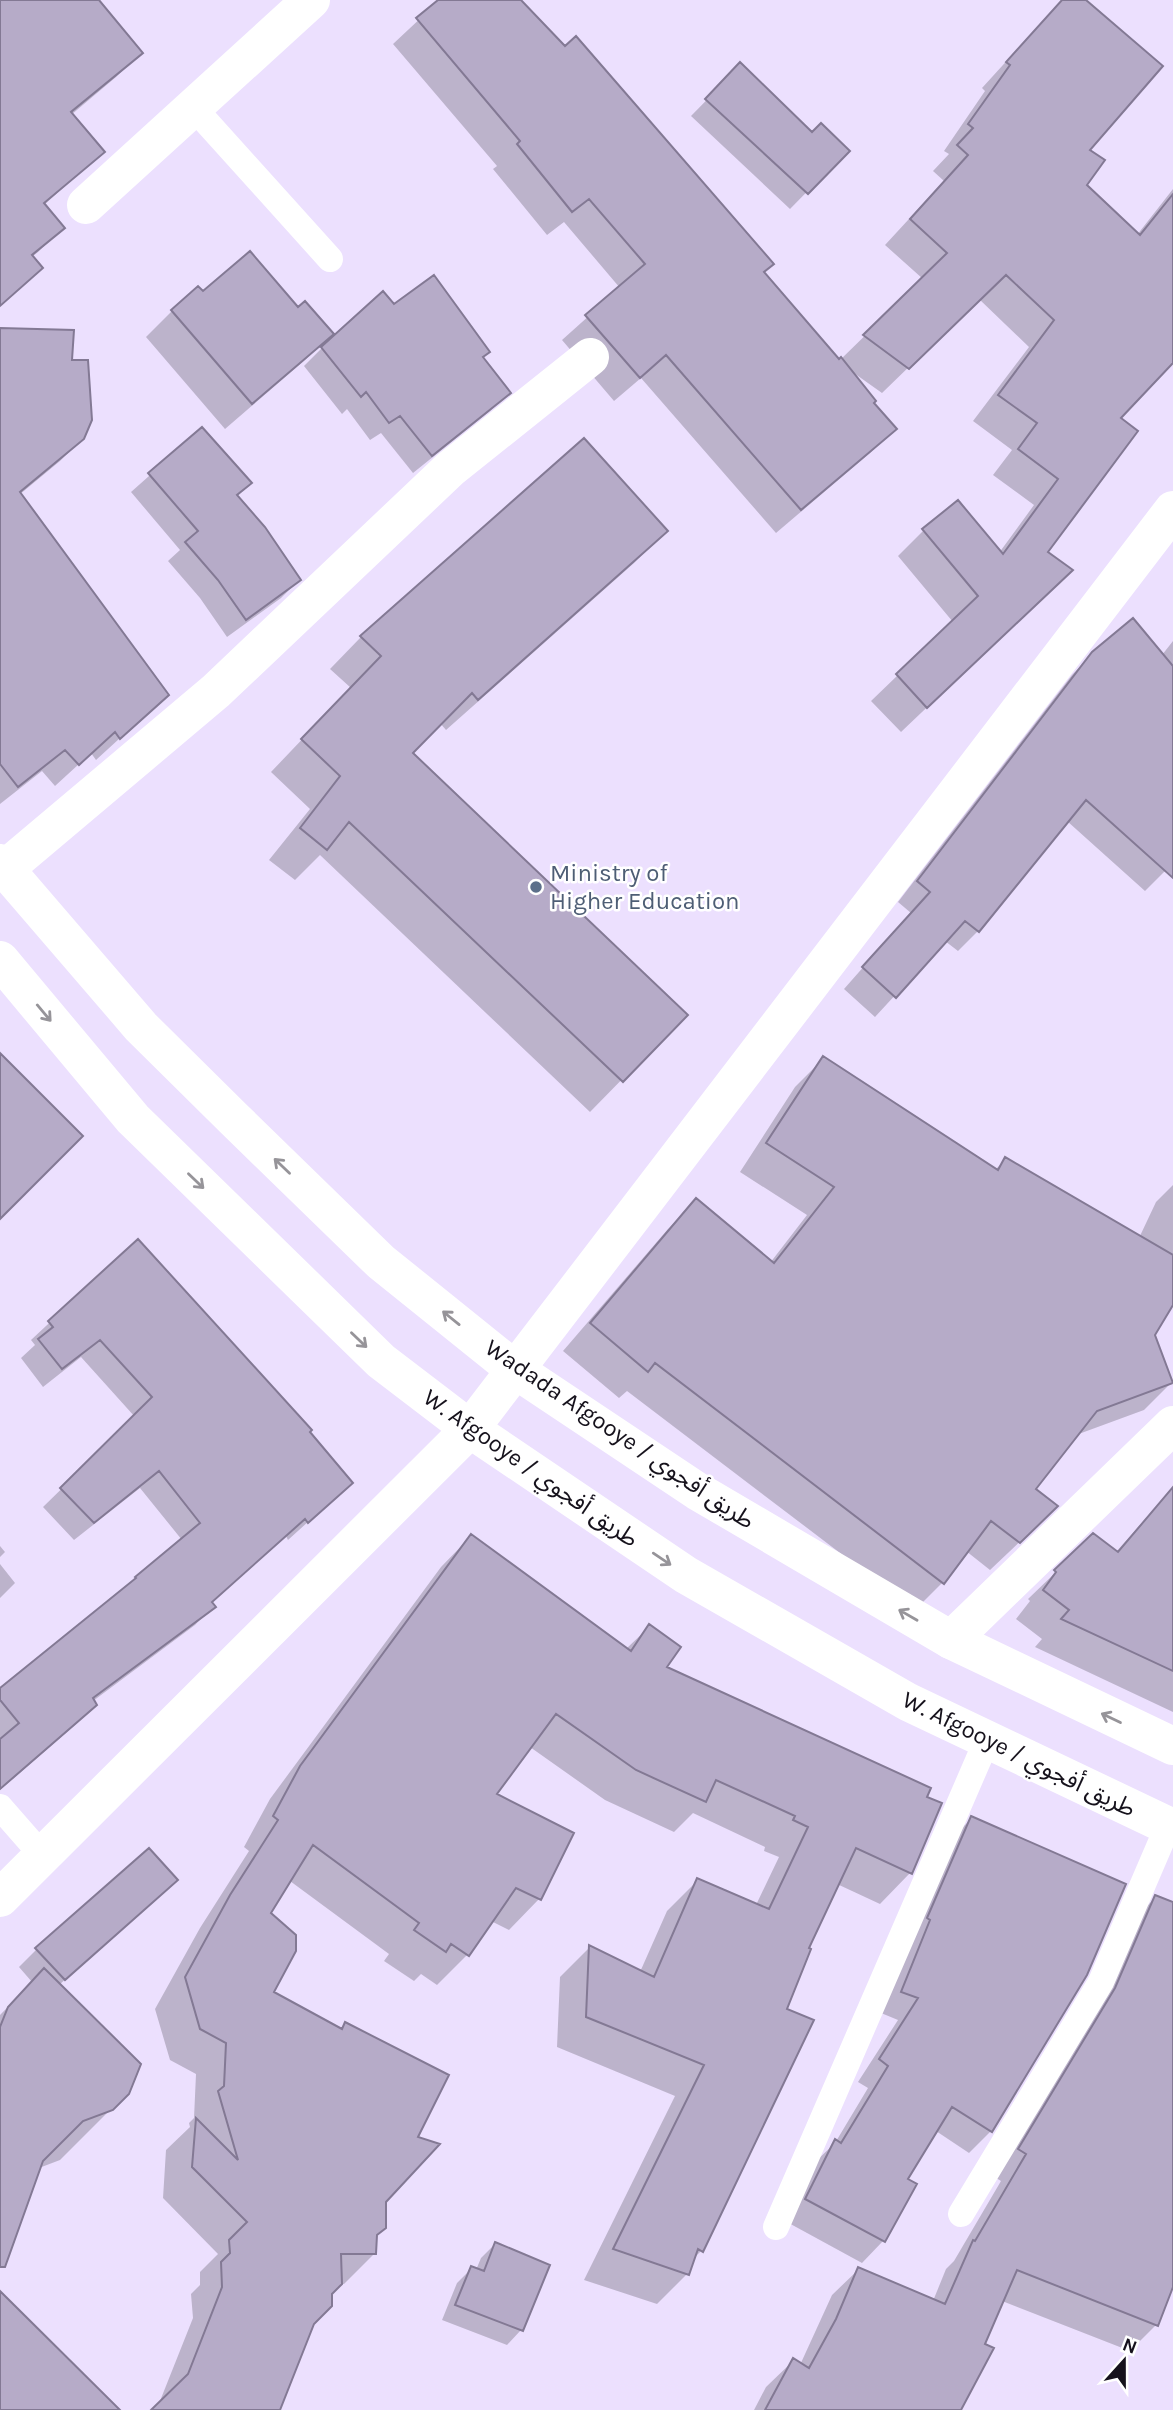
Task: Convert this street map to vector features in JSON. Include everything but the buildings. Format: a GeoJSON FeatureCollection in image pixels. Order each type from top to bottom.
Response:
{"type":"FeatureCollection","features":[{"type":"Feature","properties":{"kind":"main road"},"geometry":{"type":"LineString","coordinates":[[86,205],[311,0]]}},
{"type":"Feature","properties":{"kind":"main road"},"geometry":{"type":"LineString","coordinates":[[2,866],[216,691],[450,469],[590,357]]}},
{"type":"Feature","properties":{"kind":"main road"},"geometry":{"type":"LineString","coordinates":[[0,1898],[470,1429],[1173,510]]}},
{"type":"Feature","properties":{"kind":"main road","name":"Wadada Afgooye / طريق أفجوي"},"geometry":{"type":"LineString","coordinates":[[2,866],[141,1027],[233,1118],[381,1262],[514,1369],[697,1491],[951,1640],[1173,1746]]}},
{"type":"Feature","properties":{"kind":"main road","name":"W. Afgooye / طريق أفجوي"},"geometry":{"type":"LineString","coordinates":[[0,960],[133,1119],[381,1361],[470,1429],[686,1575],[908,1702],[1170,1827]]}},
{"type":"Feature","properties":{"kind":"main road"},"geometry":{"type":"LineString","coordinates":[[951,1640],[1173,1425]]}},
{"type":"Feature","properties":{"kind":"lane"},"geometry":{"type":"LineString","coordinates":[[193,107],[330,258]]}},
{"type":"Feature","properties":{"kind":"lane"},"geometry":{"type":"LineString","coordinates":[[776,2227],[987,1740]]}},
{"type":"Feature","properties":{"kind":"lane"},"geometry":{"type":"LineString","coordinates":[[0,1807],[42,1855]]}},
{"type":"Feature","properties":{"kind":"lane"},"geometry":{"type":"LineString","coordinates":[[961,2214],[1101,1982],[1170,1827]]}},
{"type":"Feature","properties":{"kind":"place","name":"Ministry of Higher Education"},"geometry":{"type":"Point","coordinates":[536,887]}}]}
